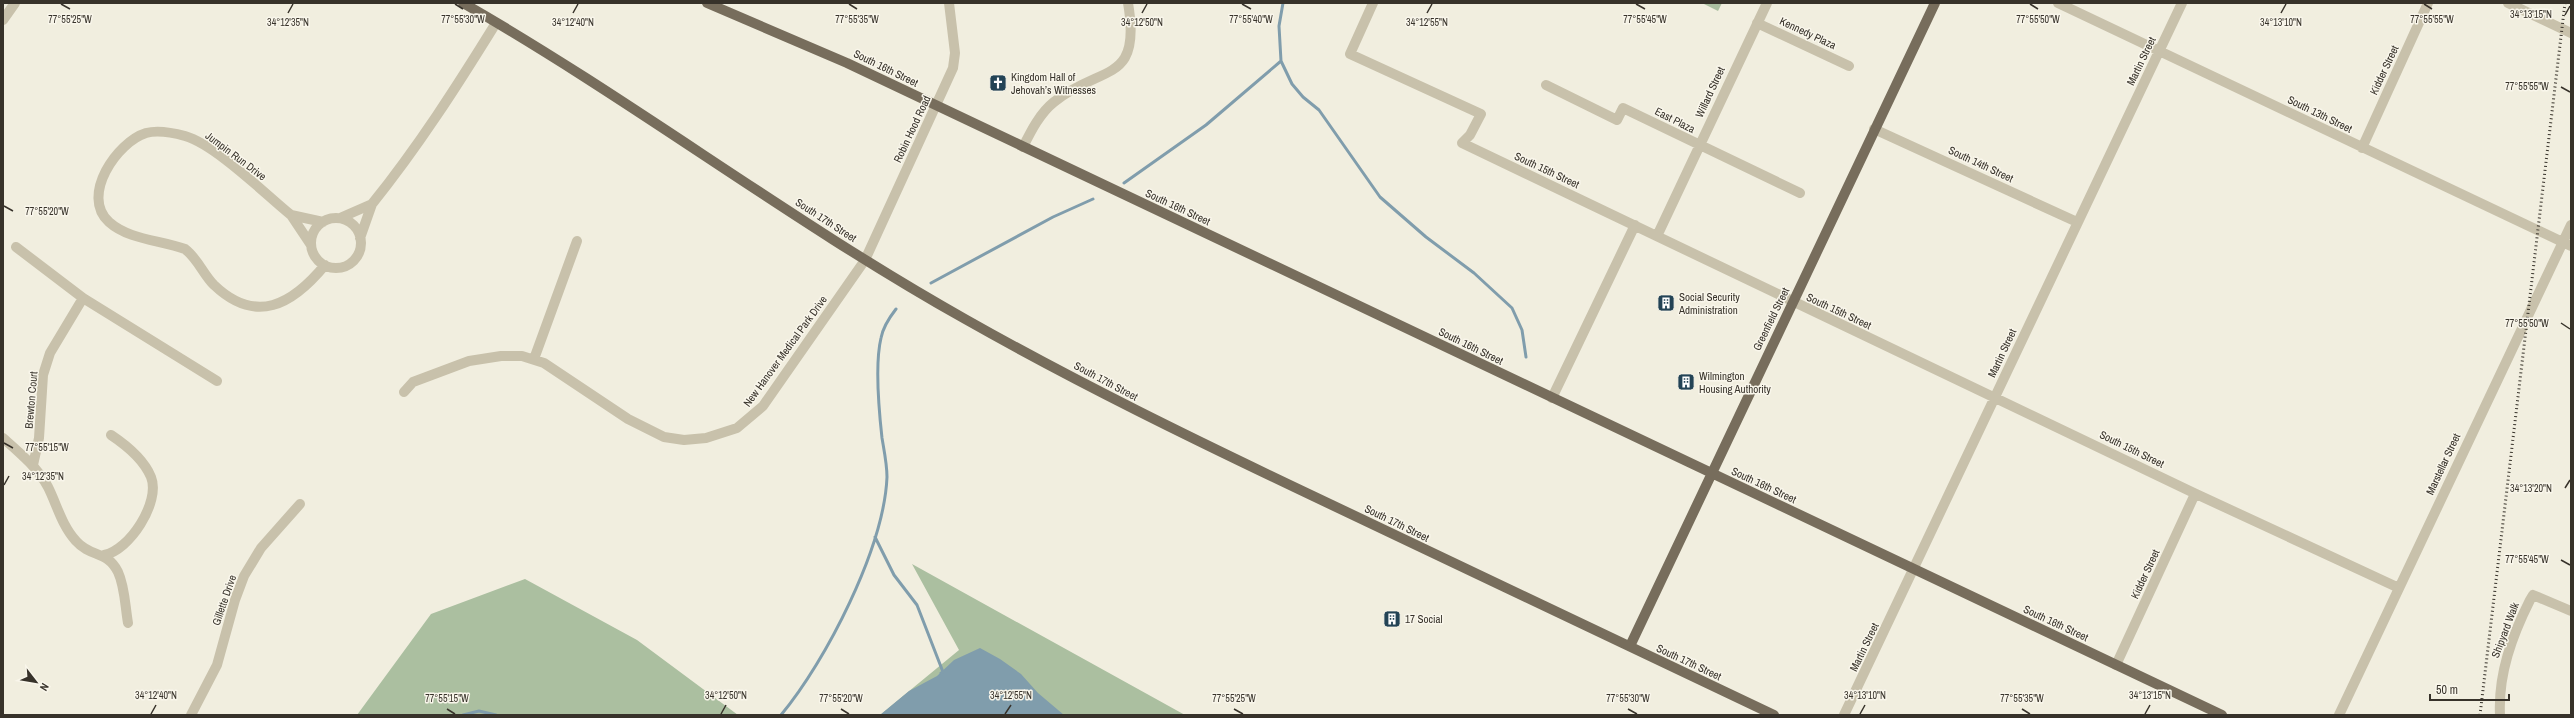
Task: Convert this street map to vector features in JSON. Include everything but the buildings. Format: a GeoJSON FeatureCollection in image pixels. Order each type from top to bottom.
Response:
{"type":"FeatureCollection","features":[{"type":"Feature","properties":{"kind":"main road","name":"South 17th Street"},"geometry":{"type":"LineString","coordinates":[[463,3],[865,260],[964,319],[1155,420],[1774,715]]}},
{"type":"Feature","properties":{"kind":"main road","name":"South 16th Street"},"geometry":{"type":"LineString","coordinates":[[707,3],[847,63],[2222,715]]}},
{"type":"Feature","properties":{"kind":"main road","name":"Greenfield Street"},"geometry":{"type":"LineString","coordinates":[[1630,646],[1935,3]]}},
{"type":"Feature","properties":{"kind":"street"},"geometry":{"type":"LineString","coordinates":[[3,20],[15,3]]}},
{"type":"Feature","properties":{"kind":"street","name":"Robin Hood Road"},"geometry":{"type":"LineString","coordinates":[[865,260],[954,68],[955,53],[949,3]]}},
{"type":"Feature","properties":{"kind":"street"},"geometry":{"type":"LineString","coordinates":[[1023,147],[1039,119],[1053,102],[1109,73],[1124,61],[1132,40],[1128,3]]}},
{"type":"Feature","properties":{"kind":"street","name":"South 15th Street"},"geometry":{"type":"LineString","coordinates":[[1373,3],[1350,54],[1481,114],[1470,135],[1462,143],[1635,225],[1793,303],[1995,396],[2195,494],[2399,588]]}},
{"type":"Feature","properties":{"kind":"street","name":"Willard Street"},"geometry":{"type":"LineString","coordinates":[[1657,236],[1767,3]]}},
{"type":"Feature","properties":{"kind":"street","name":"South 13th Street"},"geometry":{"type":"LineString","coordinates":[[2058,3],[2567,245]]}},
{"type":"Feature","properties":{"kind":"street","name":"Martin Street"},"geometry":{"type":"LineString","coordinates":[[1844,715],[2182,3]]}},
{"type":"Feature","properties":{"kind":"street","name":"Kidder Street"},"geometry":{"type":"LineString","coordinates":[[2362,148],[2428,3]]}},
{"type":"Feature","properties":{"kind":"street"},"geometry":{"type":"LineString","coordinates":[[2508,3],[2571,33]]}},
{"type":"Feature","properties":{"kind":"street","name":"Jumpin Run Drive"},"geometry":{"type":"LineString","coordinates":[[325,265],[306,285],[284,300],[263,308],[248,307],[227,296],[213,284],[192,255],[185,249],[126,233],[114,227],[107,221],[100,209],[99,191],[110,163],[123,147],[147,133],[185,136],[212,150],[291,215],[311,245],[315,257],[325,265],[337,268],[350,263],[358,254],[360,238],[372,204],[406,161],[443,109],[496,23]]}},
{"type":"Feature","properties":{"kind":"street","name":"Kennedy Plaza"},"geometry":{"type":"LineString","coordinates":[[1757,23],[1849,66]]}},
{"type":"Feature","properties":{"kind":"street","name":"East Plaza"},"geometry":{"type":"LineString","coordinates":[[1546,85],[1617,120],[1623,108],[1800,193]]}},
{"type":"Feature","properties":{"kind":"street","name":"South 14th Street"},"geometry":{"type":"LineString","coordinates":[[1874,129],[2077,222]]}},
{"type":"Feature","properties":{"kind":"street","name":"Jumpin Run Drive"},"geometry":{"type":"LineString","coordinates":[[291,215],[323,222],[340,218],[372,204]]}},
{"type":"Feature","properties":{"kind":"street"},"geometry":{"type":"LineString","coordinates":[[340,218],[352,224],[360,238]]}},
{"type":"Feature","properties":{"kind":"street"},"geometry":{"type":"LineString","coordinates":[[311,245],[314,232],[323,222]]}},
{"type":"Feature","properties":{"kind":"street"},"geometry":{"type":"LineString","coordinates":[[1552,398],[1635,225]]}},
{"type":"Feature","properties":{"kind":"street","name":"Marstellar Street"},"geometry":{"type":"LineString","coordinates":[[2339,715],[2399,588],[2567,245],[2571,225]]}},
{"type":"Feature","properties":{"kind":"street"},"geometry":{"type":"LineString","coordinates":[[534,359],[577,241]]}},
{"type":"Feature","properties":{"kind":"street"},"geometry":{"type":"LineString","coordinates":[[16,247],[82,298],[217,380]]}},
{"type":"Feature","properties":{"kind":"street","name":"New Hanover Medical Park Drive"},"geometry":{"type":"LineString","coordinates":[[404,392],[413,382],[469,361],[501,356],[534,359],[544,363],[628,419],[664,437],[684,440],[722,434],[737,428],[763,406],[865,260]]}},
{"type":"Feature","properties":{"kind":"street","name":"Brewton Court"},"geometry":{"type":"LineString","coordinates":[[33,465],[40,438],[43,374],[50,353],[82,298]]}},
{"type":"Feature","properties":{"kind":"street"},"geometry":{"type":"LineString","coordinates":[[3,438],[33,465],[48,487],[60,515],[75,540],[87,551],[104,555],[114,553],[136,531],[146,514],[152,494],[152,478],[148,472],[129,449],[112,435]]}},
{"type":"Feature","properties":{"kind":"street","name":"Kidder Street"},"geometry":{"type":"LineString","coordinates":[[2116,665],[2195,494]]}},
{"type":"Feature","properties":{"kind":"street","name":"Gillette Drive"},"geometry":{"type":"LineString","coordinates":[[191,715],[217,665],[235,600],[244,576],[261,548],[300,504]]}},
{"type":"Feature","properties":{"kind":"street"},"geometry":{"type":"LineString","coordinates":[[104,555],[118,573],[123,588],[128,623]]}},
{"type":"Feature","properties":{"kind":"street","name":"Shipyard Walk"},"geometry":{"type":"LineString","coordinates":[[2500,715],[2502,678],[2507,655],[2533,595],[2539,596],[2571,611]]}},
{"type":"Feature","properties":{"kind":"green space"},"geometry":{"type":"Polygon","coordinates":[[[1702,3],[1722,3],[1718,11],[1702,3]]]}},
{"type":"Feature","properties":{"kind":"green space"},"geometry":{"type":"Polygon","coordinates":[[[912,564],[1185,715],[880,715],[959,650],[912,564]]]}},
{"type":"Feature","properties":{"kind":"green space"},"geometry":{"type":"Polygon","coordinates":[[[525,579],[637,640],[738,715],[357,715],[431,614],[525,579]]]}},
{"type":"Feature","properties":{"kind":"water"},"geometry":{"type":"Polygon","coordinates":[[[980,648],[1000,659],[1021,674],[1038,693],[1064,715],[880,715],[909,691],[937,676],[954,660],[980,648]]]}},
{"type":"Feature","properties":{"kind":"waterway"},"geometry":{"type":"LineString","coordinates":[[1283,3],[1279,26],[1281,61],[1292,84],[1303,97],[1319,110],[1380,197],[1426,237],[1474,273],[1512,308],[1522,330],[1526,357]]}},
{"type":"Feature","properties":{"kind":"waterway"},"geometry":{"type":"LineString","coordinates":[[1124,183],[1206,125],[1281,61]]}},
{"type":"Feature","properties":{"kind":"waterway"},"geometry":{"type":"LineString","coordinates":[[931,283],[1053,217],[1093,199]]}},
{"type":"Feature","properties":{"kind":"waterway"},"geometry":{"type":"LineString","coordinates":[[781,715],[816,665],[834,635],[850,602],[876,537],[887,477],[879,401],[879,348],[885,326],[896,309]]}},
{"type":"Feature","properties":{"kind":"waterway"},"geometry":{"type":"LineString","coordinates":[[875,537],[894,575],[917,605],[943,672],[941,673]]}},
{"type":"Feature","properties":{"kind":"waterway"},"geometry":{"type":"LineString","coordinates":[[463,715],[479,711],[496,715]]}},
{"type":"Feature","properties":{"kind":"railway"},"geometry":{"type":"LineString","coordinates":[[2480,715],[2565,3]]}},
{"type":"Feature","properties":{"kind":"place","name":"Kingdom Hall of Jehovah’s Witnesses"},"geometry":{"type":"Point","coordinates":[998,83]}},
{"type":"Feature","properties":{"kind":"place","name":"Social Security Administration"},"geometry":{"type":"Point","coordinates":[1666,303]}},
{"type":"Feature","properties":{"kind":"place","name":"Wilmington Housing Authority"},"geometry":{"type":"Point","coordinates":[1686,382]}},
{"type":"Feature","properties":{"kind":"place","name":"17 Social"},"geometry":{"type":"Point","coordinates":[1392,619]}}]}
